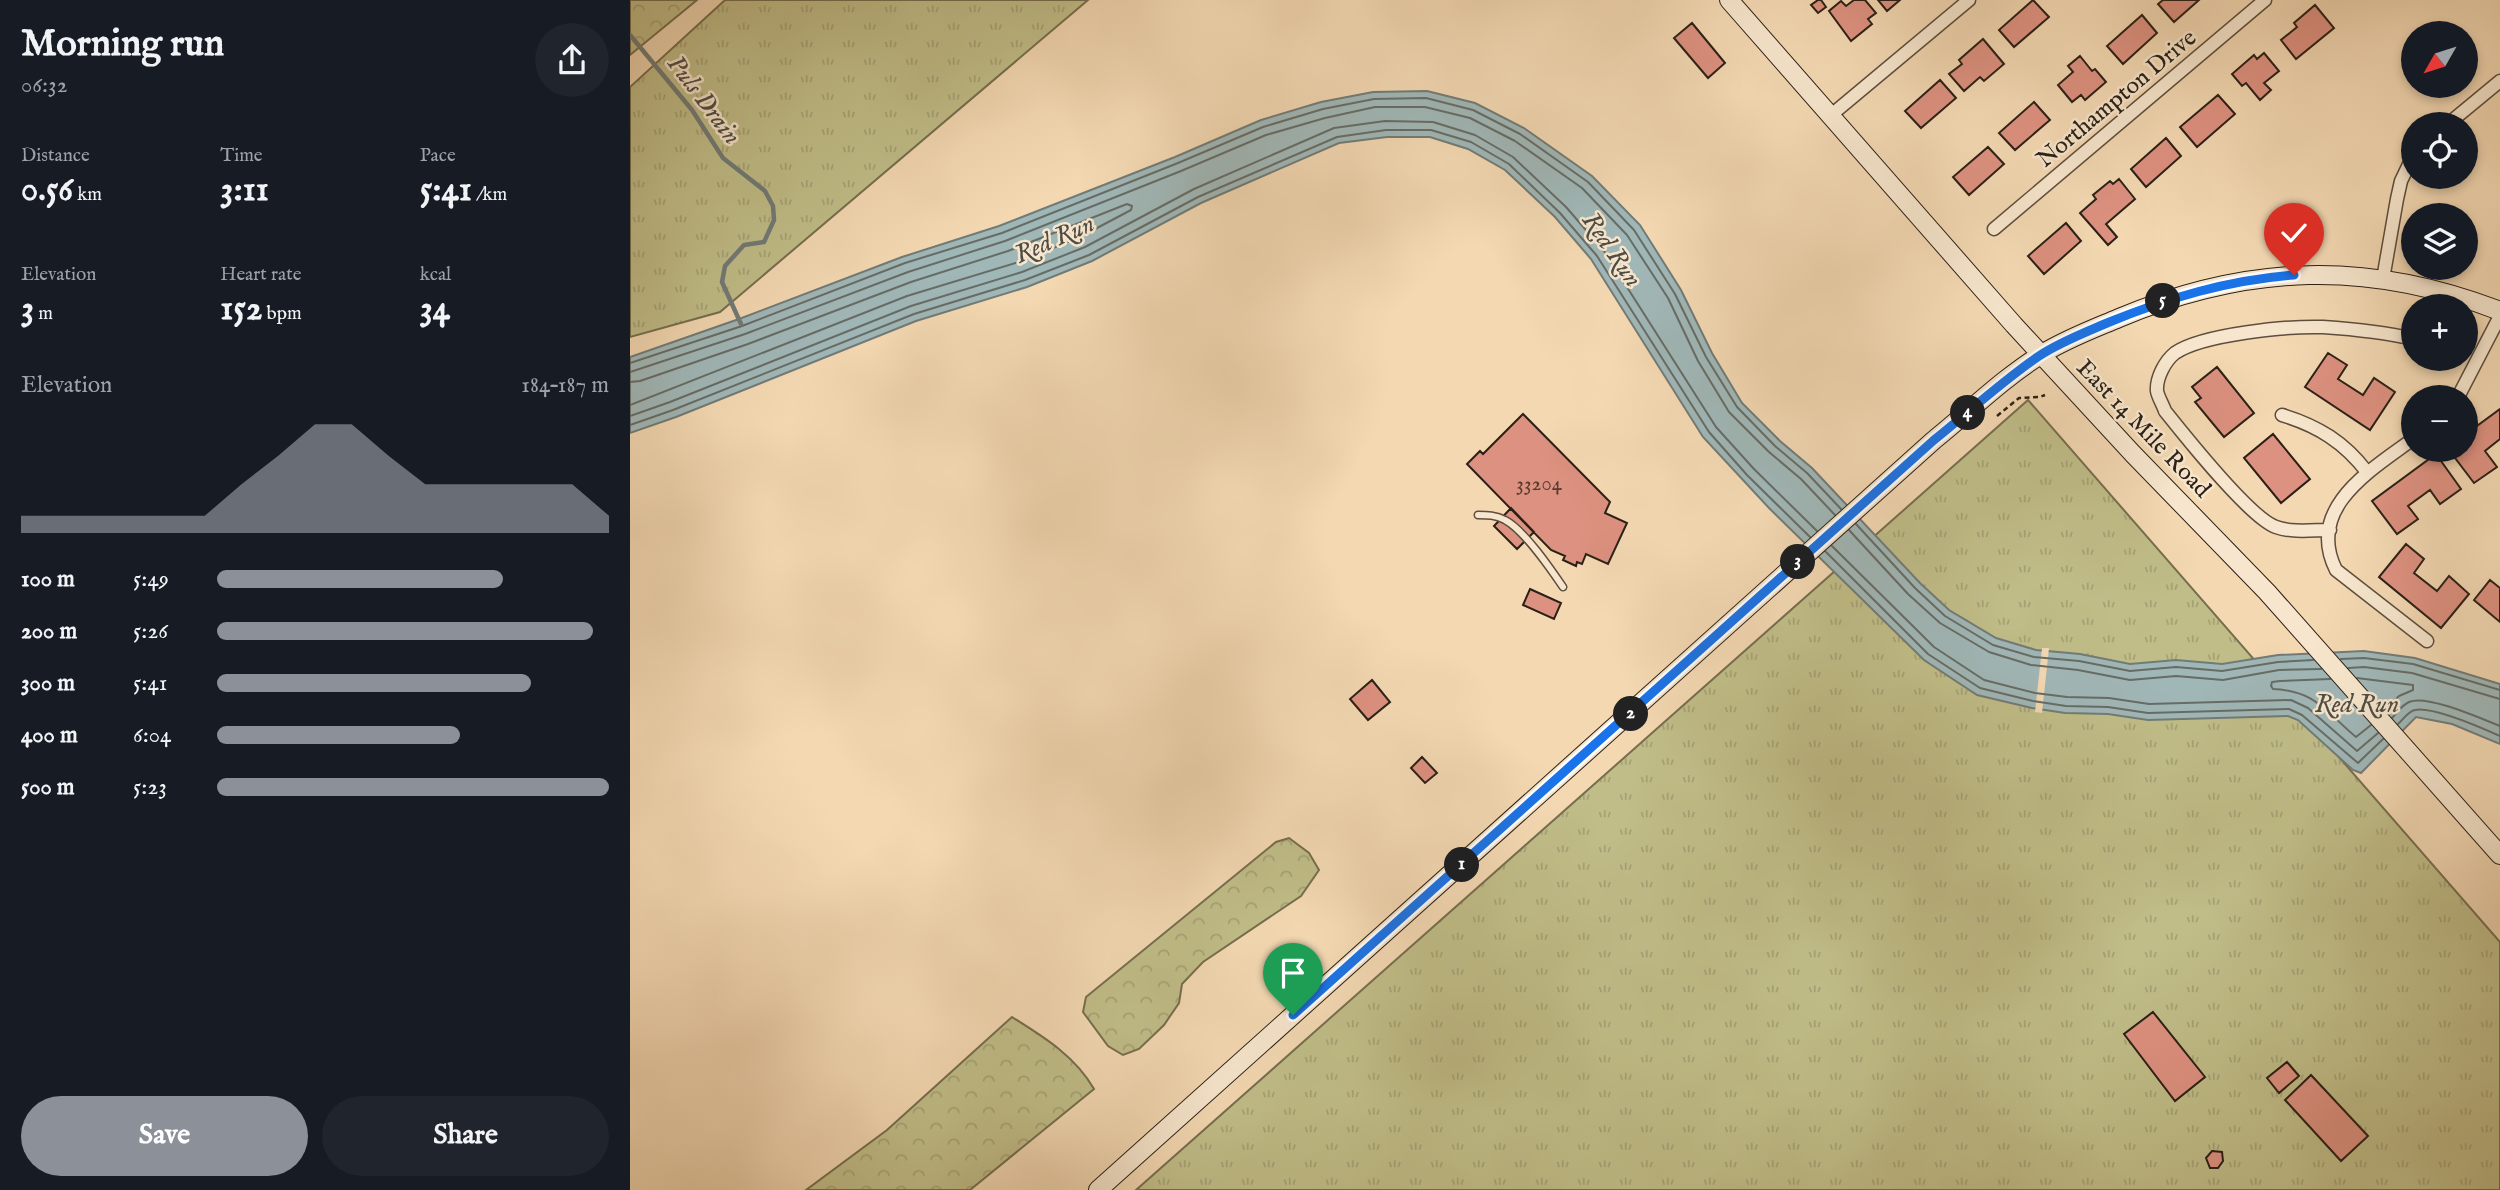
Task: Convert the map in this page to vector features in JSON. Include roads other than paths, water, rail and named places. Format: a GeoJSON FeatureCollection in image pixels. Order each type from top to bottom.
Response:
{"type":"FeatureCollection","features":[{"type":"Feature","properties":{"kind":"main road","name":"East 14 Mile Road"},"geometry":{"type":"LineString","coordinates":[[1729,0],[2041,355],[2238,561],[2500,855]]}},
{"type":"Feature","properties":{"kind":"main road"},"geometry":{"type":"LineString","coordinates":[[1098,1190],[1943,433],[2041,355],[2073,338],[2146,307],[2214,286],[2294,275],[2383,279],[2444,291],[2500,314]]}},
{"type":"Feature","properties":{"kind":"street"},"geometry":{"type":"LineString","coordinates":[[1830,116],[1969,0]]}},
{"type":"Feature","properties":{"kind":"street","name":"Northampton Drive"},"geometry":{"type":"LineString","coordinates":[[1994,229],[2265,0]]}},
{"type":"Feature","properties":{"kind":"street"},"geometry":{"type":"LineString","coordinates":[[2463,112],[2500,81]]}},
{"type":"Feature","properties":{"kind":"street"},"geometry":{"type":"LineString","coordinates":[[2383,279],[2401,186]]}},
{"type":"Feature","properties":{"kind":"street"},"geometry":{"type":"LineString","coordinates":[[2478,350],[2500,314]]}},
{"type":"Feature","properties":{"kind":"street"},"geometry":{"type":"LineString","coordinates":[[2330,530],[2292,530],[2276,527],[2251,511],[2165,411],[2157,392],[2160,376],[2166,363],[2183,349],[2205,341],[2246,334],[2320,327],[2401,337]]}},
{"type":"Feature","properties":{"kind":"street"},"geometry":{"type":"LineString","coordinates":[[2282,415],[2331,436],[2347,449],[2367,472]]}},
{"type":"Feature","properties":{"kind":"street"},"geometry":{"type":"LineString","coordinates":[[2401,448],[2367,472],[2341,499],[2330,530],[2330,557],[2336,569],[2427,641]]}},
{"type":"Feature","properties":{"kind":"lane"},"geometry":{"type":"LineString","coordinates":[[1478,515],[1493,515],[1507,521],[1541,556],[1563,587]]}},
{"type":"Feature","properties":{"kind":"water","name":"Red Run"},"geometry":{"type":"Polygon","coordinates":[[[1427,91],[1475,103],[1524,128],[1592,176],[1640,225],[1681,290],[1712,353],[1742,403],[1812,468],[1920,583],[1949,610],[1996,638],[2036,650],[2080,654],[2130,664],[2176,660],[2222,664],[2278,655],[2364,651],[2415,658],[2500,684],[2500,744],[2452,724],[2416,717],[2361,773],[2353,770],[2298,720],[2288,716],[2148,720],[2108,714],[2065,713],[1977,695],[1924,660],[1769,508],[1703,437],[1591,259],[1555,217],[1505,170],[1468,149],[1430,137],[1387,137],[1339,143],[1201,203],[1092,261],[1027,287],[916,321],[630,433],[630,357],[902,257],[999,226],[1261,120],[1321,102],[1373,92],[1427,91]]]}},
{"type":"Feature","properties":{"kind":"waterway","name":"Puls Drain"},"geometry":{"type":"LineString","coordinates":[[630,35],[692,110],[723,158],[765,191],[773,206],[774,220],[764,242],[744,245],[725,266],[722,282],[741,324]]}}]}
